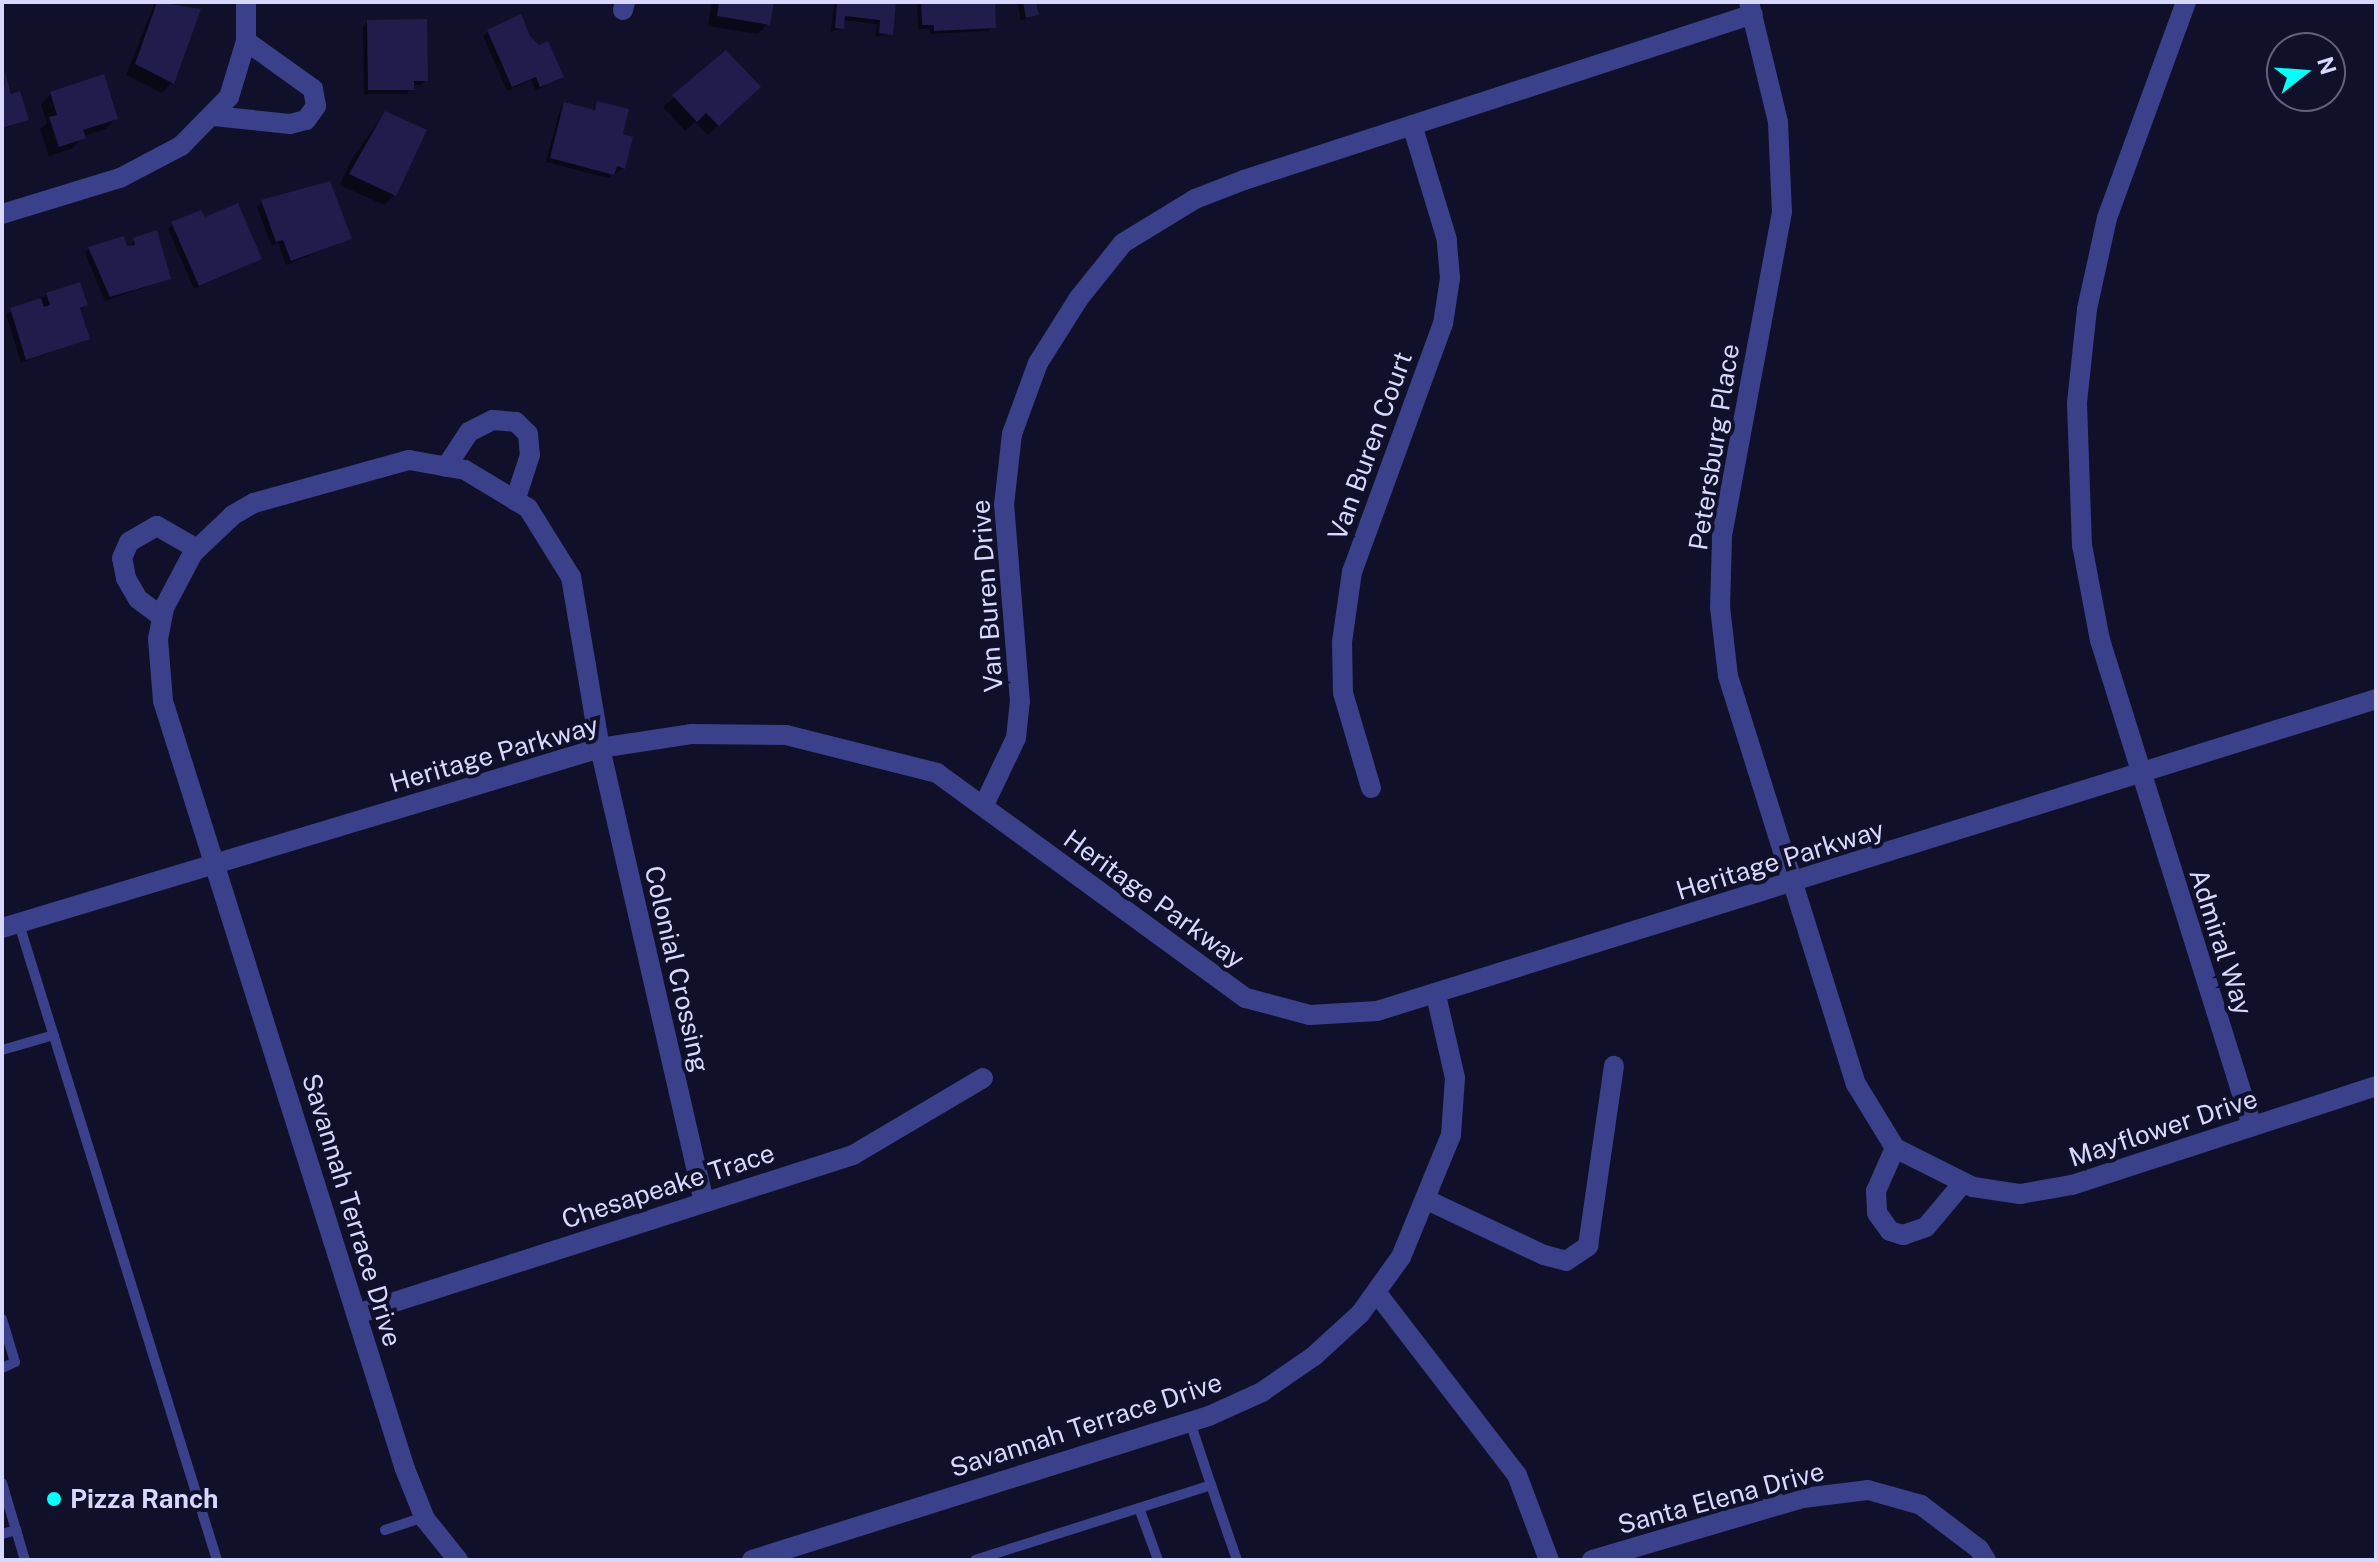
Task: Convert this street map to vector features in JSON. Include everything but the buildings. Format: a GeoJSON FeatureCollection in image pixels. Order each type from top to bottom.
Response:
{"type":"FeatureCollection","features":[{"type":"Feature","properties":{"kind":"street"},"geometry":{"type":"LineString","coordinates":[[2,214],[147,168],[214,116],[229,97],[246,41],[246,2]]}},
{"type":"Feature","properties":{"kind":"street","name":"Admiral Way"},"geometry":{"type":"LineString","coordinates":[[2186,2],[2107,218],[2087,309],[2077,403],[2082,545],[2100,640],[2252,1126]]}},
{"type":"Feature","properties":{"kind":"street","name":"Petersburg Place"},"geometry":{"type":"LineString","coordinates":[[1412,125],[1751,8],[1778,122],[1782,212],[1722,537],[1720,607],[1728,676],[1790,884]]}},
{"type":"Feature","properties":{"kind":"street"},"geometry":{"type":"LineString","coordinates":[[214,116],[290,124],[306,120],[316,106],[313,89],[246,41]]}},
{"type":"Feature","properties":{"kind":"street","name":"Van Buren Court"},"geometry":{"type":"LineString","coordinates":[[1371,788],[1343,693],[1342,642],[1352,572],[1443,324],[1450,278],[1447,240],[1412,125]]}},
{"type":"Feature","properties":{"kind":"street","name":"Van Buren Drive"},"geometry":{"type":"LineString","coordinates":[[984,805],[1016,738],[1020,702],[1004,505],[1012,434],[1038,363],[1071,311],[1123,243],[1195,199],[1412,125]]}},
{"type":"Feature","properties":{"kind":"street"},"geometry":{"type":"LineString","coordinates":[[446,467],[469,432],[493,420],[516,422],[528,434],[530,455],[515,501]]}},
{"type":"Feature","properties":{"kind":"street","name":"Savannah Terrace Drive"},"geometry":{"type":"LineString","coordinates":[[446,467],[409,460],[254,503],[233,515],[197,549],[174,581],[158,639],[163,701],[357,1314],[424,1517],[458,1560]]}},
{"type":"Feature","properties":{"kind":"street","name":"Colonial Crossing"},"geometry":{"type":"LineString","coordinates":[[446,467],[465,470],[528,508],[571,577],[600,748],[704,1201]]}},
{"type":"Feature","properties":{"kind":"street"},"geometry":{"type":"LineString","coordinates":[[162,617],[138,599],[126,578],[122,558],[129,542],[157,526],[176,532],[197,549]]}},
{"type":"Feature","properties":{"kind":"street","name":"Heritage Parkway"},"geometry":{"type":"LineString","coordinates":[[11,926],[600,748],[691,734],[786,735],[937,773],[1197,966],[1246,998],[1310,1015],[1377,1011],[2376,699]]}},
{"type":"Feature","properties":{"kind":"street"},"geometry":{"type":"LineString","coordinates":[[1790,884],[1856,1084],[1895,1148],[1876,1191],[1877,1213],[1890,1231],[1903,1235],[1926,1227],[1963,1183]]}},
{"type":"Feature","properties":{"kind":"street","name":"Savannah Terrace Drive"},"geometry":{"type":"LineString","coordinates":[[752,1560],[1190,1422],[1262,1392],[1314,1356],[1376,1292],[1401,1257],[1427,1200],[1451,1135],[1455,1078],[1436,995]]}},
{"type":"Feature","properties":{"kind":"street"},"geometry":{"type":"LineString","coordinates":[[1427,1200],[1555,1258],[1566,1261],[1588,1246],[1614,1066]]}},
{"type":"Feature","properties":{"kind":"street","name":"Chesapeake Trace"},"geometry":{"type":"LineString","coordinates":[[357,1314],[853,1155],[983,1078]]}},
{"type":"Feature","properties":{"kind":"street","name":"Mayflower Drive"},"geometry":{"type":"LineString","coordinates":[[1895,1148],[1963,1183],[2020,1194],[2072,1185],[2376,1086]]}},
{"type":"Feature","properties":{"kind":"street"},"geometry":{"type":"LineString","coordinates":[[1376,1292],[1517,1475],[1549,1560]]}},
{"type":"Feature","properties":{"kind":"street","name":"Santa Elena Drive"},"geometry":{"type":"LineString","coordinates":[[1592,1560],[1803,1498],[1868,1490],[1921,1505],[1979,1549],[1986,1560]]}},
{"type":"Feature","properties":{"kind":"lane"},"geometry":{"type":"LineString","coordinates":[[11,926],[54,1035],[217,1560]]}},
{"type":"Feature","properties":{"kind":"lane"},"geometry":{"type":"LineString","coordinates":[[2,1050],[54,1035]]}},
{"type":"Feature","properties":{"kind":"lane"},"geometry":{"type":"LineString","coordinates":[[2,1319],[15,1362],[2,1368]]}},
{"type":"Feature","properties":{"kind":"lane"},"geometry":{"type":"LineString","coordinates":[[1190,1422],[1237,1560]]}},
{"type":"Feature","properties":{"kind":"lane"},"geometry":{"type":"LineString","coordinates":[[2,1483],[25,1560]]}},
{"type":"Feature","properties":{"kind":"lane"},"geometry":{"type":"LineString","coordinates":[[975,1560],[1211,1485]]}},
{"type":"Feature","properties":{"kind":"lane"},"geometry":{"type":"LineString","coordinates":[[1139,1508],[1158,1560]]}},
{"type":"Feature","properties":{"kind":"lane"},"geometry":{"type":"LineString","coordinates":[[385,1530],[424,1517]]}},
{"type":"Feature","properties":{"kind":"lane"},"geometry":{"type":"LineString","coordinates":[[2,1534],[16,1530]]}},
{"type":"Feature","properties":{"kind":"place","name":"Pizza Ranch"},"geometry":{"type":"Point","coordinates":[54,1499]}}]}
